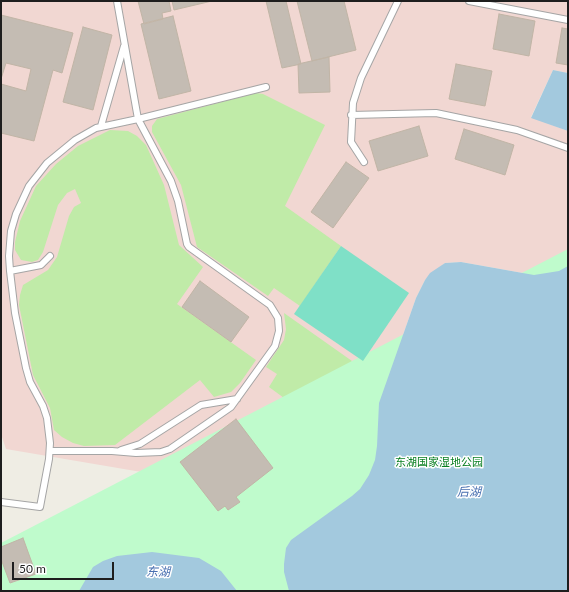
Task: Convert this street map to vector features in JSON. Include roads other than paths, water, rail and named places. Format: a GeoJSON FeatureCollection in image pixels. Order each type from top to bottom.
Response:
{"type":"FeatureCollection","features":[{"type":"Feature","properties":{"kind":"lane"},"geometry":{"type":"LineString","coordinates":[[50,450],[142,453],[161,452],[170,449],[227,411],[274,346],[280,331],[278,318],[270,305],[189,247],[171,181],[138,119],[117,1]]}},
{"type":"Feature","properties":{"kind":"lane"},"geometry":{"type":"LineString","coordinates":[[364,162],[351,142],[351,115],[361,78],[398,1]]}},
{"type":"Feature","properties":{"kind":"lane"},"geometry":{"type":"LineString","coordinates":[[470,1],[568,20]]}},
{"type":"Feature","properties":{"kind":"lane"},"geometry":{"type":"LineString","coordinates":[[101,126],[124,44]]}},
{"type":"Feature","properties":{"kind":"lane"},"geometry":{"type":"LineString","coordinates":[[1,502],[40,507],[50,450],[48,418],[30,382],[26,368],[14,313],[10,271],[9,256],[11,231],[16,214],[29,186],[52,159],[76,140],[101,126],[138,119],[266,87]]}},
{"type":"Feature","properties":{"kind":"lane"},"geometry":{"type":"LineString","coordinates":[[351,115],[436,113],[517,130],[568,148]]}},
{"type":"Feature","properties":{"kind":"lane"},"geometry":{"type":"LineString","coordinates":[[10,271],[41,265],[50,256]]}},
{"type":"Feature","properties":{"kind":"lane"},"geometry":{"type":"LineString","coordinates":[[112,451],[135,447],[201,405],[237,399]]}},
{"type":"Feature","properties":{"kind":"water"},"geometry":{"type":"Polygon","coordinates":[[[553,70],[568,73],[568,131],[531,118],[553,70]]]}},
{"type":"Feature","properties":{"kind":"water","name":"后湖"},"geometry":{"type":"Polygon","coordinates":[[[461,262],[534,275],[559,271],[568,266],[568,591],[289,591],[284,572],[284,564],[286,548],[291,540],[352,496],[360,489],[369,475],[375,460],[377,446],[379,403],[416,298],[425,280],[430,273],[445,263],[461,262]]]}},
{"type":"Feature","properties":{"kind":"water","name":"东湖"},"geometry":{"type":"Polygon","coordinates":[[[152,552],[199,558],[221,571],[237,591],[79,591],[93,567],[103,561],[117,556],[152,552]]]}},
{"type":"Feature","properties":{"kind":"park label","name":"东湖国家湿地公园"},"geometry":{"type":"Point","coordinates":[439,462]}}]}
